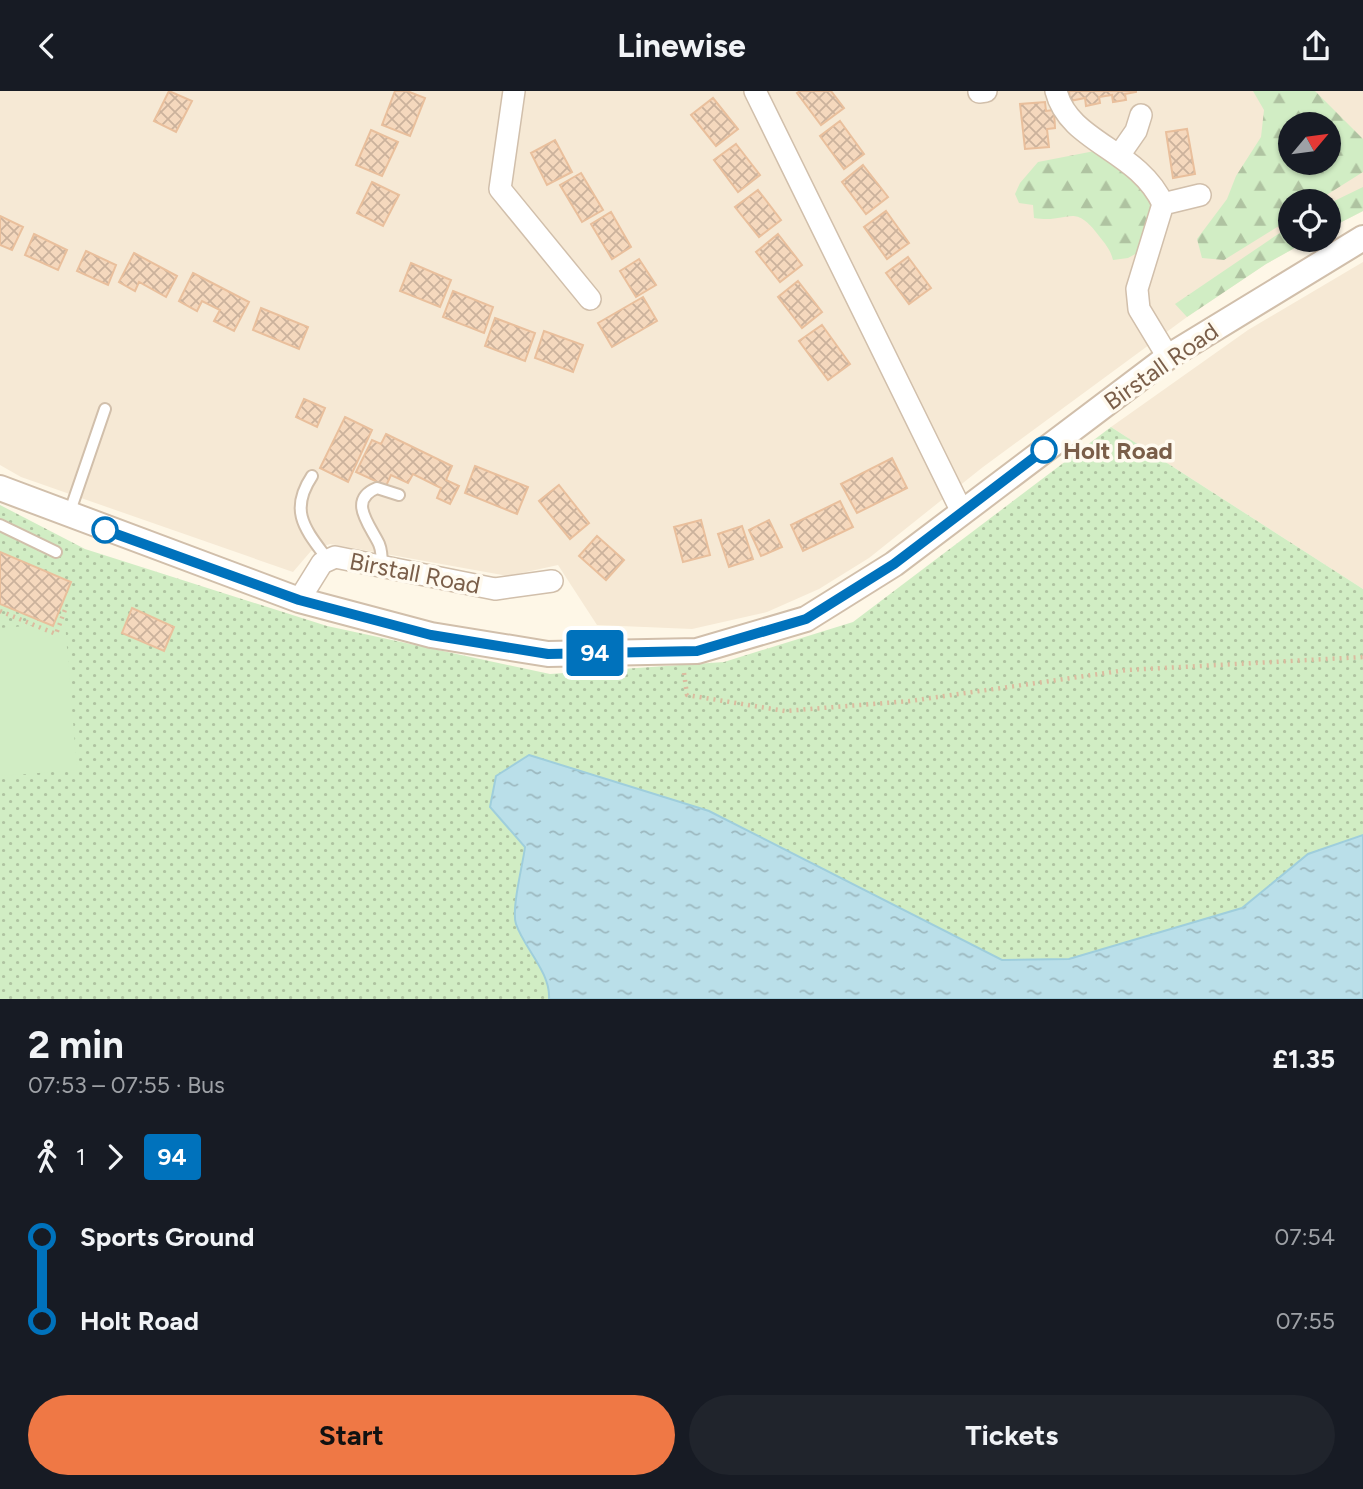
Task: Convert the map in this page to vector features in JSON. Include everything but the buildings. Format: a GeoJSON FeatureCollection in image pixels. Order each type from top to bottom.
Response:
{"type":"FeatureCollection","features":[{"type":"Feature","properties":{"kind":"street"},"geometry":{"type":"LineString","coordinates":[[514,91],[500,189],[590,299]]}},
{"type":"Feature","properties":{"kind":"street"},"geometry":{"type":"LineString","coordinates":[[755,91],[962,512]]}},
{"type":"Feature","properties":{"kind":"street"},"geometry":{"type":"LineString","coordinates":[[1056,91],[1065,114],[1090,137],[1120,154],[1142,172],[1163,204],[1136,289],[1139,309],[1168,357]]}},
{"type":"Feature","properties":{"kind":"street"},"geometry":{"type":"LineString","coordinates":[[1120,154],[1136,131],[1141,115]]}},
{"type":"Feature","properties":{"kind":"street"},"geometry":{"type":"LineString","coordinates":[[1163,204],[1200,195]]}},
{"type":"Feature","properties":{"kind":"street","name":"Birstall Road"},"geometry":{"type":"LineString","coordinates":[[0,488],[68,516],[299,600],[431,635],[548,654],[697,651],[806,619],[894,564],[1168,357],[1363,238]]}},
{"type":"Feature","properties":{"kind":"street","name":"Birstall Road"},"geometry":{"type":"LineString","coordinates":[[299,600],[322,563],[335,557],[495,589],[552,581]]}},
{"type":"Feature","properties":{"kind":"lane"},"geometry":{"type":"LineString","coordinates":[[68,516],[105,409]]}},
{"type":"Feature","properties":{"kind":"lane"},"geometry":{"type":"LineString","coordinates":[[312,476],[299,498],[301,517],[328,560]]}},
{"type":"Feature","properties":{"kind":"lane"},"geometry":{"type":"LineString","coordinates":[[382,567],[380,546],[363,515],[362,503],[368,492],[377,488],[398,495]]}},
{"type":"Feature","properties":{"kind":"lane"},"geometry":{"type":"LineString","coordinates":[[0,525],[56,552]]}},
{"type":"Feature","properties":{"kind":"path"},"geometry":{"type":"LineString","coordinates":[[0,611],[56,634],[66,607]]}},
{"type":"Feature","properties":{"kind":"path"},"geometry":{"type":"LineString","coordinates":[[680,652],[687,695],[785,711],[910,701],[1127,670],[1363,657]]}},
{"type":"Feature","properties":{"kind":"shaded area"},"geometry":{"type":"Polygon","coordinates":[[[0,91],[1363,91],[1363,211],[1341,222],[1341,189],[1278,189],[1278,252],[1288,252],[1187,317],[983,467],[869,558],[819,589],[767,612],[692,629],[597,625],[558,565],[508,576],[330,544],[311,551],[293,572],[21,477],[0,465],[0,91]]]}},
{"type":"Feature","properties":{"kind":"shaded area"},"geometry":{"type":"Polygon","coordinates":[[[1363,262],[1363,589],[1111,427],[1248,330],[1363,262]]]}},
{"type":"Feature","properties":{"kind":"green space"},"geometry":{"type":"Polygon","coordinates":[[[1253,91],[1315,91],[1336,112],[1278,112],[1278,175],[1341,175],[1341,117],[1363,139],[1363,172],[1336,189],[1278,189],[1278,226],[1224,260],[1202,258],[1197,239],[1227,199],[1236,176],[1261,137],[1264,110],[1253,91]]]}},
{"type":"Feature","properties":{"kind":"green space"},"geometry":{"type":"Polygon","coordinates":[[[1110,148],[1156,189],[1139,252],[1128,258],[1113,260],[1106,245],[1083,219],[1070,216],[1034,218],[1033,205],[1019,203],[1015,194],[1020,183],[1038,162],[1110,148]]]}},
{"type":"Feature","properties":{"kind":"green space"},"geometry":{"type":"Polygon","coordinates":[[[1363,187],[1363,211],[1341,222],[1341,198],[1363,187]]]}},
{"type":"Feature","properties":{"kind":"green space"},"geometry":{"type":"Polygon","coordinates":[[[1278,234],[1278,252],[1288,252],[1187,317],[1175,304],[1278,234]]]}},
{"type":"Feature","properties":{"kind":"green space"},"geometry":{"type":"Polygon","coordinates":[[[1111,427],[1363,589],[1363,999],[0,999],[0,505],[85,549],[327,626],[550,674],[724,662],[853,622],[1111,427]]]}},
{"type":"Feature","properties":{"kind":"green space"},"geometry":{"type":"Polygon","coordinates":[[[65,623],[77,770],[0,776],[0,628],[65,623]]]}},
{"type":"Feature","properties":{"kind":"water"},"geometry":{"type":"Polygon","coordinates":[[[529,755],[709,811],[1002,960],[1069,959],[1242,908],[1308,854],[1363,835],[1363,999],[549,999],[542,970],[516,924],[516,898],[525,847],[490,807],[496,776],[529,755]]]}},
{"type":"Feature","properties":{"kind":"bus line","name":"94"},"geometry":{"type":"LineString","coordinates":[[105,530],[299,600],[431,635],[548,654],[697,651],[806,619],[894,564],[1044,450]]}},
{"type":"Feature","properties":{"kind":"place","name":"Holt Road"},"geometry":{"type":"Point","coordinates":[1044,450]}}]}
